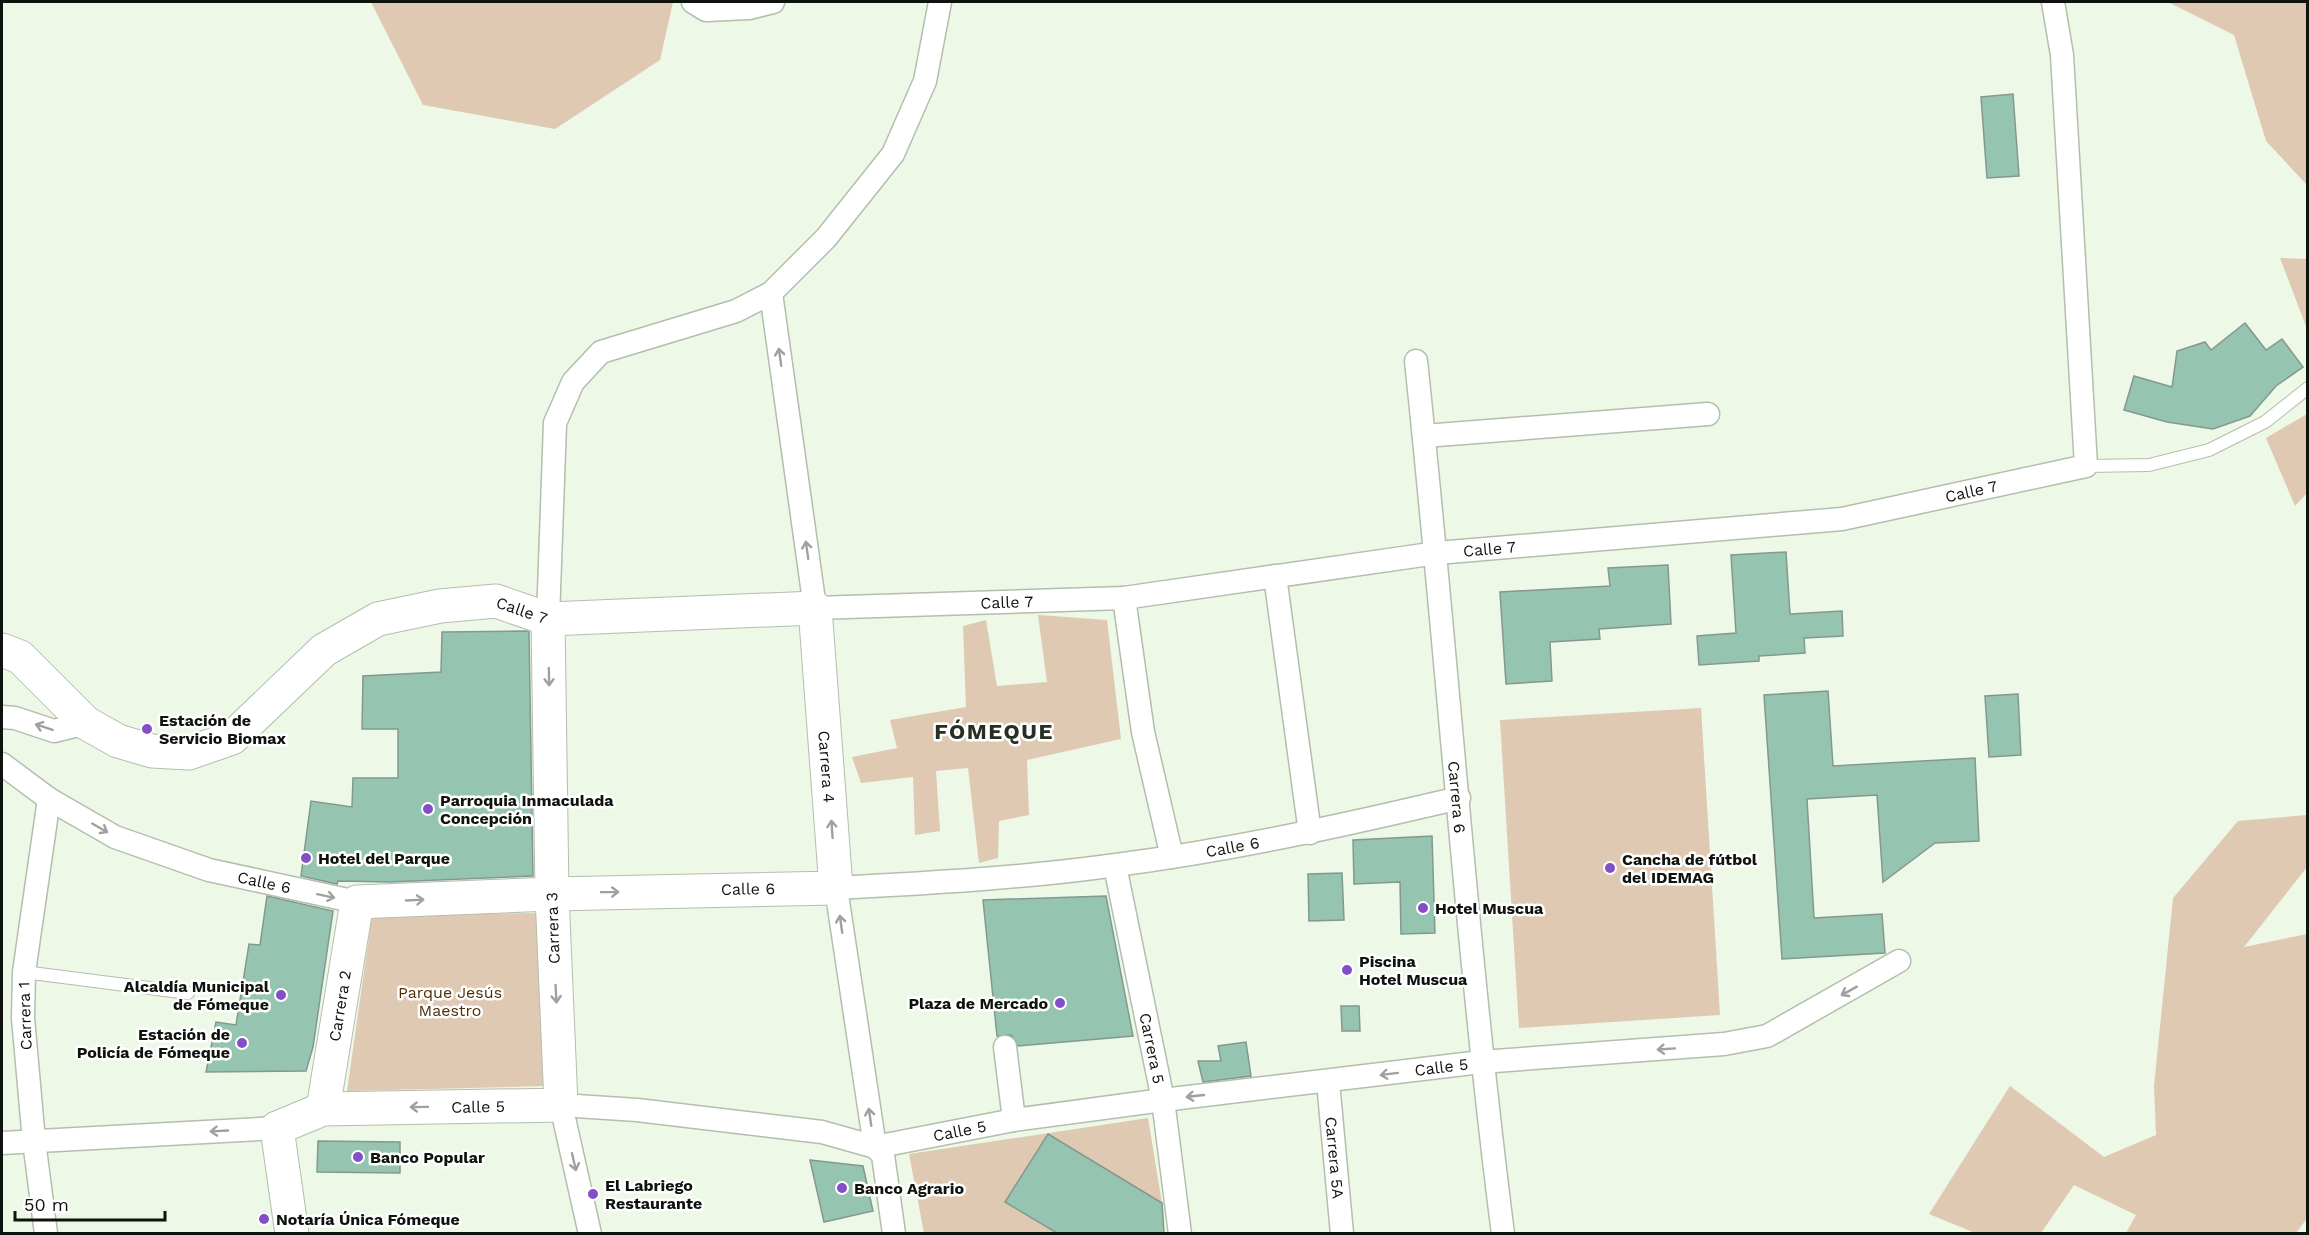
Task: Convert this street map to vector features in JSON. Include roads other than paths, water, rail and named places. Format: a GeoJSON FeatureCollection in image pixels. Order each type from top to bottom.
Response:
{"type":"FeatureCollection","features":[{"type":"Feature","properties":{"kind":"street"},"geometry":{"type":"LineString","coordinates":[[693,2],[706,10],[749,8],[773,2]]}},
{"type":"Feature","properties":{"kind":"street"},"geometry":{"type":"LineString","coordinates":[[2053,2],[2062,55],[2086,466]]}},
{"type":"Feature","properties":{"kind":"street"},"geometry":{"type":"LineString","coordinates":[[548,619],[555,423],[573,382],[601,352],[736,311],[771,293],[826,238],[893,154],[925,81],[938,4]]}},
{"type":"Feature","properties":{"kind":"street","name":"Carrera 4"},"geometry":{"type":"LineString","coordinates":[[771,293],[815,608],[836,888],[875,1147],[883,1155],[894,1233]]}},
{"type":"Feature","properties":{"kind":"street","name":"Carrera 6"},"geometry":{"type":"LineString","coordinates":[[1416,361],[1437,553],[1481,1062],[1503,1233]]}},
{"type":"Feature","properties":{"kind":"street"},"geometry":{"type":"LineString","coordinates":[[1424,436],[1708,414]]}},
{"type":"Feature","properties":{"kind":"street","name":"Calle 7"},"geometry":{"type":"LineString","coordinates":[[2,650],[20,657],[86,723],[118,741],[152,750],[189,753],[232,738],[324,650],[378,620],[440,606],[496,601],[548,619],[1124,598],[1437,553],[1842,519],[2086,466]]}},
{"type":"Feature","properties":{"kind":"street"},"geometry":{"type":"LineString","coordinates":[[1275,576],[1310,833]]}},
{"type":"Feature","properties":{"kind":"street"},"geometry":{"type":"LineString","coordinates":[[1124,598],[1143,732],[1172,857]]}},
{"type":"Feature","properties":{"kind":"street","name":"Carrera 3"},"geometry":{"type":"LineString","coordinates":[[548,619],[552,894],[561,1105],[590,1233]]}},
{"type":"Feature","properties":{"kind":"street"},"geometry":{"type":"LineString","coordinates":[[2,717],[15,718],[54,731],[86,723]]}},
{"type":"Feature","properties":{"kind":"street","name":"Calle 6"},"geometry":{"type":"LineString","coordinates":[[2,764],[50,799],[115,837],[209,870],[357,902],[552,894],[836,888],[976,880],[1115,866],[1172,857],[1310,833],[1459,798]]}},
{"type":"Feature","properties":{"kind":"street","name":"Carrera 1"},"geometry":{"type":"LineString","coordinates":[[46,1233],[34,1141],[23,1018],[24,972],[50,799]]}},
{"type":"Feature","properties":{"kind":"street","name":"Carrera 5"},"geometry":{"type":"LineString","coordinates":[[1115,866],[1163,1100],[1180,1233]]}},
{"type":"Feature","properties":{"kind":"street","name":"Carrera 2"},"geometry":{"type":"LineString","coordinates":[[323,1109],[357,902]]}},
{"type":"Feature","properties":{"kind":"street","name":"Calle 5"},"geometry":{"type":"LineString","coordinates":[[2,1143],[277,1128],[323,1109],[561,1105],[637,1110],[822,1132],[875,1147],[1014,1120],[1163,1100],[1481,1062],[1724,1044],[1767,1035],[1899,961]]}},
{"type":"Feature","properties":{"kind":"street"},"geometry":{"type":"LineString","coordinates":[[1005,1047],[1014,1120]]}},
{"type":"Feature","properties":{"kind":"street","name":"Carrera 5A"},"geometry":{"type":"LineString","coordinates":[[1328,1082],[1342,1233]]}},
{"type":"Feature","properties":{"kind":"street"},"geometry":{"type":"LineString","coordinates":[[277,1128],[292,1233]]}},
{"type":"Feature","properties":{"kind":"lane"},"geometry":{"type":"LineString","coordinates":[[2086,466],[2149,465],[2209,450],[2265,422],[2307,388]]}},
{"type":"Feature","properties":{"kind":"lane"},"geometry":{"type":"LineString","coordinates":[[24,972],[188,993]]}},
{"type":"Feature","properties":{"kind":"place","name":"Estación de Servicio Biomax"},"geometry":{"type":"Point","coordinates":[147,729]}},
{"type":"Feature","properties":{"kind":"place","name":"Parroquia Inmaculada Concepción"},"geometry":{"type":"Point","coordinates":[428,809]}},
{"type":"Feature","properties":{"kind":"place","name":"Hotel del Parque"},"geometry":{"type":"Point","coordinates":[306,858]}},
{"type":"Feature","properties":{"kind":"place","name":"Cancha de fútbol del IDEMAG"},"geometry":{"type":"Point","coordinates":[1610,868]}},
{"type":"Feature","properties":{"kind":"place","name":"Hotel Muscua"},"geometry":{"type":"Point","coordinates":[1423,908]}},
{"type":"Feature","properties":{"kind":"place","name":"Piscina Hotel Muscua"},"geometry":{"type":"Point","coordinates":[1347,970]}},
{"type":"Feature","properties":{"kind":"place","name":"Alcaldía Municipal de Fómeque"},"geometry":{"type":"Point","coordinates":[281,995]}},
{"type":"Feature","properties":{"kind":"place","name":"Plaza de Mercado"},"geometry":{"type":"Point","coordinates":[1060,1003]}},
{"type":"Feature","properties":{"kind":"place","name":"Estación de Policía de Fómeque"},"geometry":{"type":"Point","coordinates":[242,1043]}},
{"type":"Feature","properties":{"kind":"place","name":"Banco Popular"},"geometry":{"type":"Point","coordinates":[358,1157]}},
{"type":"Feature","properties":{"kind":"place","name":"Banco Agrario"},"geometry":{"type":"Point","coordinates":[842,1188]}},
{"type":"Feature","properties":{"kind":"place","name":"El Labriego Restaurante"},"geometry":{"type":"Point","coordinates":[593,1194]}},
{"type":"Feature","properties":{"kind":"place","name":"Notaría Única Fómeque"},"geometry":{"type":"Point","coordinates":[264,1219]}},
{"type":"Feature","properties":{"kind":"district","name":"FÓMEQUE"},"geometry":{"type":"Point","coordinates":[994,731]}},
{"type":"Feature","properties":{"kind":"park label","name":"Parque Jesús Maestro"},"geometry":{"type":"Point","coordinates":[450,1001]}}]}
